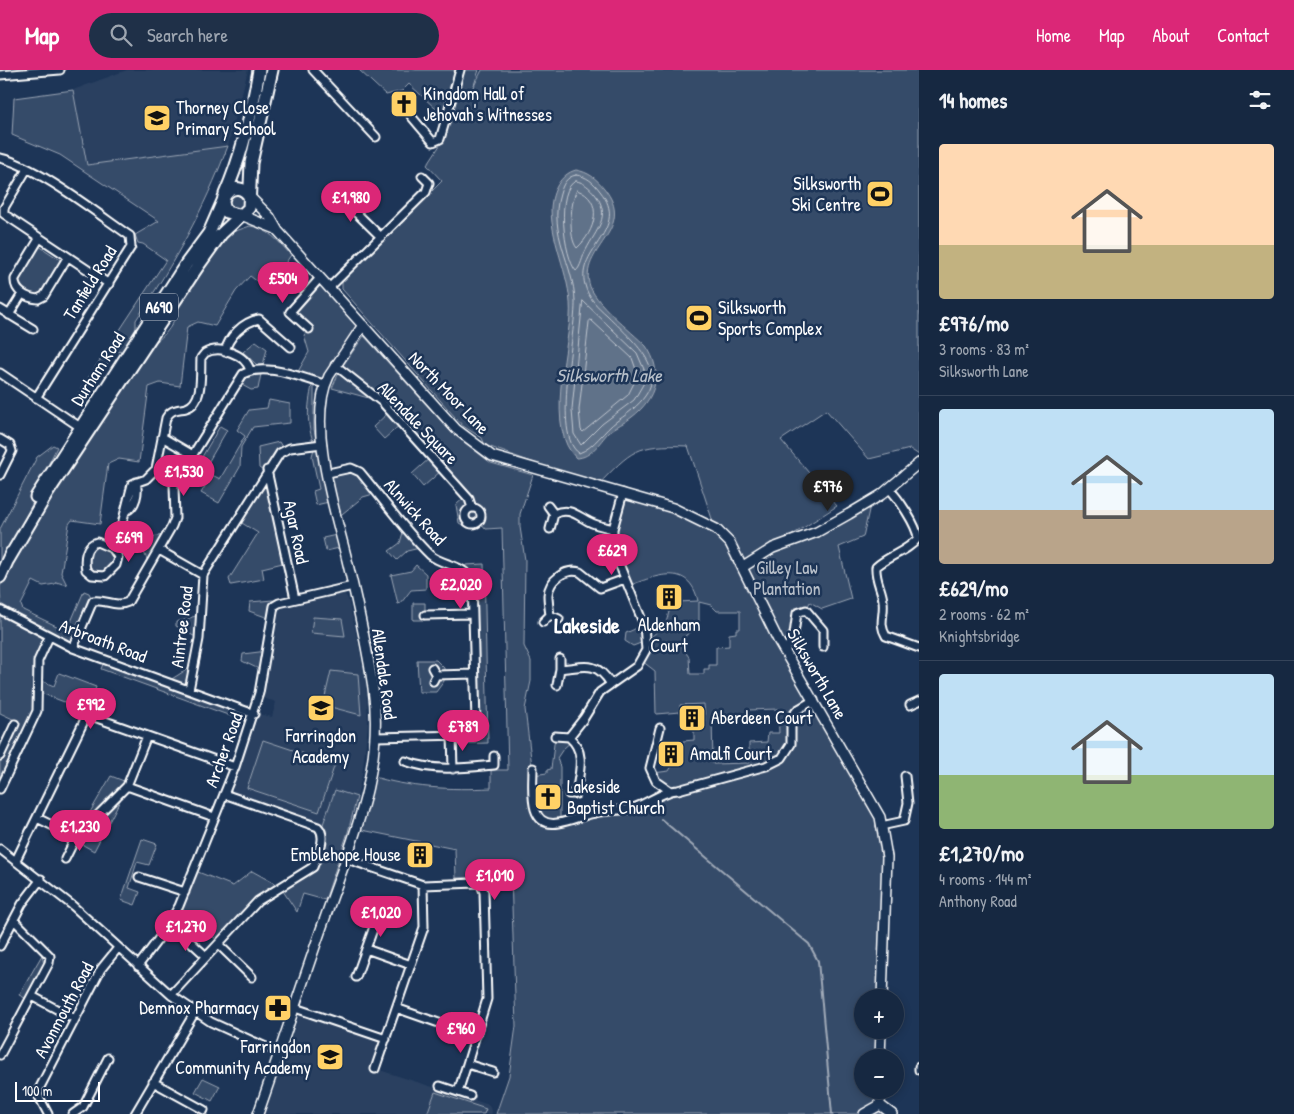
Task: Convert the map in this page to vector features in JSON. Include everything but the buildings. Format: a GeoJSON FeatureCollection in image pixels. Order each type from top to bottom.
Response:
{"type":"FeatureCollection","features":[{"type":"Feature","properties":{"kind":"highway","name":"Durham Road"},"geometry":{"type":"LineString","coordinates":[[0,577],[27,514],[41,488],[186,264],[209,233],[233,177],[259,70]]}},
{"type":"Feature","properties":{"kind":"highway","name":"Durham Road"},"geometry":{"type":"LineString","coordinates":[[8,560],[48,492],[198,266],[221,234],[249,208],[251,163],[272,70]]}},
{"type":"Feature","properties":{"kind":"highway"},"geometry":{"type":"LineString","coordinates":[[240,215],[227,212],[224,198],[231,189],[239,188],[249,197]]}},
{"type":"Feature","properties":{"kind":"street"},"geometry":{"type":"LineString","coordinates":[[0,75],[36,74],[60,70]]}},
{"type":"Feature","properties":{"kind":"street"},"geometry":{"type":"LineString","coordinates":[[313,70],[376,136]]}},
{"type":"Feature","properties":{"kind":"street"},"geometry":{"type":"LineString","coordinates":[[411,116],[433,142],[440,139],[460,70]]}},
{"type":"Feature","properties":{"kind":"street","name":"Tanfield Road"},"geometry":{"type":"LineString","coordinates":[[0,158],[27,169],[130,236],[131,247],[36,398]]}},
{"type":"Feature","properties":{"kind":"street"},"geometry":{"type":"LineString","coordinates":[[27,169],[4,208],[4,214],[67,258],[109,284]]}},
{"type":"Feature","properties":{"kind":"street"},"geometry":{"type":"LineString","coordinates":[[329,288],[426,192],[429,184],[422,176]]}},
{"type":"Feature","properties":{"kind":"street"},"geometry":{"type":"LineString","coordinates":[[337,194],[381,238]]}},
{"type":"Feature","properties":{"kind":"street","name":"North Moor Lane"},"geometry":{"type":"LineString","coordinates":[[249,197],[270,218],[276,228],[320,278],[456,429],[483,451],[492,456],[673,508],[716,528],[730,543],[743,567]]}},
{"type":"Feature","properties":{"kind":"street","name":"North Moor Lane"},"geometry":{"type":"LineString","coordinates":[[240,215],[276,228]]}},
{"type":"Feature","properties":{"kind":"street"},"geometry":{"type":"LineString","coordinates":[[39,239],[15,279],[16,288],[22,294],[38,299],[44,296],[67,258]]}},
{"type":"Feature","properties":{"kind":"street"},"geometry":{"type":"LineString","coordinates":[[309,329],[290,312],[320,278]]}},
{"type":"Feature","properties":{"kind":"street"},"geometry":{"type":"LineString","coordinates":[[10,315],[22,294]]}},
{"type":"Feature","properties":{"kind":"street"},"geometry":{"type":"LineString","coordinates":[[0,309],[33,329]]}},
{"type":"Feature","properties":{"kind":"street"},"geometry":{"type":"LineString","coordinates":[[225,352],[228,340],[251,320],[258,319],[291,347]]}},
{"type":"Feature","properties":{"kind":"street","name":"Allendale Road"},"geometry":{"type":"LineString","coordinates":[[258,1114],[347,859],[367,793],[375,737],[372,681],[322,444],[320,414],[325,384],[363,325]]}},
{"type":"Feature","properties":{"kind":"street"},"geometry":{"type":"LineString","coordinates":[[110,547],[122,524],[129,489],[156,469],[168,413],[176,409],[189,407],[197,399],[201,358],[210,351],[225,352],[245,359],[250,370]]}},
{"type":"Feature","properties":{"kind":"street","name":"Allendale Square"},"geometry":{"type":"LineString","coordinates":[[335,366],[382,402],[469,499],[472,508]]}},
{"type":"Feature","properties":{"kind":"street"},"geometry":{"type":"LineString","coordinates":[[73,648],[91,603],[99,600],[114,605],[128,602],[159,550],[175,518],[174,485],[242,374],[250,370],[263,369],[325,384]]}},
{"type":"Feature","properties":{"kind":"street"},"geometry":{"type":"LineString","coordinates":[[0,373],[80,427]]}},
{"type":"Feature","properties":{"kind":"street"},"geometry":{"type":"LineString","coordinates":[[162,437],[193,455]]}},
{"type":"Feature","properties":{"kind":"street"},"geometry":{"type":"LineString","coordinates":[[0,439],[10,445],[12,451],[0,475]]}},
{"type":"Feature","properties":{"kind":"street","name":"Aintree Road"},"geometry":{"type":"LineString","coordinates":[[189,690],[199,639],[203,576],[268,470],[284,450],[322,444]]}},
{"type":"Feature","properties":{"kind":"street"},"geometry":{"type":"LineString","coordinates":[[743,567],[773,548],[817,532],[849,514],[889,489],[919,463]]}},
{"type":"Feature","properties":{"kind":"street","name":"Alnwick Road"},"geometry":{"type":"LineString","coordinates":[[328,474],[352,468],[360,472],[430,555],[469,575],[472,581],[476,722],[472,729],[464,735],[375,737]]}},
{"type":"Feature","properties":{"kind":"street","name":"Agar Road"},"geometry":{"type":"LineString","coordinates":[[268,470],[295,599]]}},
{"type":"Feature","properties":{"kind":"street"},"geometry":{"type":"LineString","coordinates":[[889,489],[898,497],[905,512],[918,529],[918,538],[913,545],[884,560],[876,567],[876,577],[883,602],[880,622],[886,636],[919,648]]}},
{"type":"Feature","properties":{"kind":"street"},"geometry":{"type":"LineString","coordinates":[[569,737],[584,718],[600,692],[610,683],[638,666],[646,650],[646,633],[612,549],[613,529],[623,494]]}},
{"type":"Feature","properties":{"kind":"street"},"geometry":{"type":"LineString","coordinates":[[548,506],[554,514]]}},
{"type":"Feature","properties":{"kind":"street"},"geometry":{"type":"LineString","coordinates":[[550,529],[554,514],[559,511],[571,511],[594,524],[613,529]]}},
{"type":"Feature","properties":{"kind":"street"},"geometry":{"type":"LineString","coordinates":[[97,542],[110,547],[116,553],[118,561],[111,573],[100,576],[88,573],[85,564],[89,545],[97,542]]}},
{"type":"Feature","properties":{"kind":"street"},"geometry":{"type":"LineString","coordinates":[[159,550],[203,576]]}},
{"type":"Feature","properties":{"kind":"street","name":"Silksworth Lane"},"geometry":{"type":"LineString","coordinates":[[743,567],[785,652],[880,817],[887,857],[882,989]]}},
{"type":"Feature","properties":{"kind":"street"},"geometry":{"type":"LineString","coordinates":[[550,615],[548,595],[553,582],[564,573],[575,570],[584,574],[600,588],[625,579]]}},
{"type":"Feature","properties":{"kind":"street"},"geometry":{"type":"LineString","coordinates":[[547,577],[553,582]]}},
{"type":"Feature","properties":{"kind":"street","name":"Archer Road"},"geometry":{"type":"LineString","coordinates":[[138,966],[163,933],[185,892],[235,767],[254,714],[268,647],[272,611],[279,603],[352,586]]}},
{"type":"Feature","properties":{"kind":"street","name":"Arbroath Road"},"geometry":{"type":"LineString","coordinates":[[0,610],[73,648],[254,714]]}},
{"type":"Feature","properties":{"kind":"street"},"geometry":{"type":"LineString","coordinates":[[785,652],[794,634],[797,613],[806,610],[823,630],[823,647]]}},
{"type":"Feature","properties":{"kind":"street"},"geometry":{"type":"LineString","coordinates":[[425,615],[472,614]]}},
{"type":"Feature","properties":{"kind":"street"},"geometry":{"type":"LineString","coordinates":[[550,615],[559,619]]}},
{"type":"Feature","properties":{"kind":"street"},"geometry":{"type":"LineString","coordinates":[[543,622],[550,615]]}},
{"type":"Feature","properties":{"kind":"street"},"geometry":{"type":"LineString","coordinates":[[0,789],[37,711],[37,670],[49,637]]}},
{"type":"Feature","properties":{"kind":"street"},"geometry":{"type":"LineString","coordinates":[[556,685],[560,659]]}},
{"type":"Feature","properties":{"kind":"street"},"geometry":{"type":"LineString","coordinates":[[560,668],[593,666],[602,671],[610,683]]}},
{"type":"Feature","properties":{"kind":"street"},"geometry":{"type":"LineString","coordinates":[[432,668],[435,678],[474,674]]}},
{"type":"Feature","properties":{"kind":"street"},"geometry":{"type":"LineString","coordinates":[[660,728],[650,768],[656,781],[669,790],[678,790],[766,766],[782,758],[791,744],[791,718],[796,710],[814,700]]}},
{"type":"Feature","properties":{"kind":"street"},"geometry":{"type":"LineString","coordinates":[[910,704],[919,701]]}},
{"type":"Feature","properties":{"kind":"street"},"geometry":{"type":"LineString","coordinates":[[16,860],[84,721],[94,717],[235,767]]}},
{"type":"Feature","properties":{"kind":"street"},"geometry":{"type":"LineString","coordinates":[[0,756],[15,724]]}},
{"type":"Feature","properties":{"kind":"street"},"geometry":{"type":"LineString","coordinates":[[452,735],[453,769]]}},
{"type":"Feature","properties":{"kind":"street"},"geometry":{"type":"LineString","coordinates":[[65,859],[76,837],[128,786],[147,736]]}},
{"type":"Feature","properties":{"kind":"street"},"geometry":{"type":"LineString","coordinates":[[555,736],[569,737],[581,752],[576,795]]}},
{"type":"Feature","properties":{"kind":"street"},"geometry":{"type":"LineString","coordinates":[[405,761],[417,766],[453,769],[494,765],[494,756]]}},
{"type":"Feature","properties":{"kind":"street"},"geometry":{"type":"LineString","coordinates":[[533,768],[533,808],[539,818],[548,824],[560,823],[597,812],[625,811],[659,798],[669,790]]}},
{"type":"Feature","properties":{"kind":"street"},"geometry":{"type":"LineString","coordinates":[[881,826],[904,821],[908,803],[905,776]]}},
{"type":"Feature","properties":{"kind":"street"},"geometry":{"type":"LineString","coordinates":[[128,786],[214,817]]}},
{"type":"Feature","properties":{"kind":"street"},"geometry":{"type":"LineString","coordinates":[[171,995],[258,901],[313,867],[323,836],[318,827],[224,794]]}},
{"type":"Feature","properties":{"kind":"street"},"geometry":{"type":"LineString","coordinates":[[37,818],[76,837]]}},
{"type":"Feature","properties":{"kind":"street"},"geometry":{"type":"LineString","coordinates":[[0,849],[41,880],[171,995],[195,1012],[236,1035],[279,1053]]}},
{"type":"Feature","properties":{"kind":"street"},"geometry":{"type":"LineString","coordinates":[[347,859],[423,885],[477,883],[481,885],[484,892],[487,999],[458,1092]]}},
{"type":"Feature","properties":{"kind":"street"},"geometry":{"type":"LineString","coordinates":[[139,876],[185,892]]}},
{"type":"Feature","properties":{"kind":"street"},"geometry":{"type":"LineString","coordinates":[[0,946],[22,904],[41,880]]}},
{"type":"Feature","properties":{"kind":"street"},"geometry":{"type":"LineString","coordinates":[[375,1069],[424,927],[423,885]]}},
{"type":"Feature","properties":{"kind":"street"},"geometry":{"type":"LineString","coordinates":[[0,1054],[50,963],[50,956],[14,920]]}},
{"type":"Feature","properties":{"kind":"street"},"geometry":{"type":"LineString","coordinates":[[356,977],[376,921]]}},
{"type":"Feature","properties":{"kind":"street"},"geometry":{"type":"LineString","coordinates":[[181,933],[206,956]]}},
{"type":"Feature","properties":{"kind":"street"},"geometry":{"type":"LineString","coordinates":[[218,944],[252,977]]}},
{"type":"Feature","properties":{"kind":"street","name":"Avonmouth Road"},"geometry":{"type":"LineString","coordinates":[[48,1114],[36,1093],[101,969],[118,948]]}},
{"type":"Feature","properties":{"kind":"street"},"geometry":{"type":"LineString","coordinates":[[366,949],[411,965]]}},
{"type":"Feature","properties":{"kind":"street"},"geometry":{"type":"LineString","coordinates":[[32,996],[75,1019]]}},
{"type":"Feature","properties":{"kind":"street"},"geometry":{"type":"LineString","coordinates":[[295,1008],[386,1038]]}},
{"type":"Feature","properties":{"kind":"street"},"geometry":{"type":"LineString","coordinates":[[396,1008],[476,1036]]}},
{"type":"Feature","properties":{"kind":"street"},"geometry":{"type":"LineString","coordinates":[[135,1114],[195,1012]]}},
{"type":"Feature","properties":{"kind":"street"},"geometry":{"type":"LineString","coordinates":[[73,1114],[83,1107],[108,1058]]}},
{"type":"Feature","properties":{"kind":"street"},"geometry":{"type":"LineString","coordinates":[[467,1064],[493,1072]]}},
{"type":"Feature","properties":{"kind":"street"},"geometry":{"type":"LineString","coordinates":[[153,1082],[204,1110]]}},
{"type":"Feature","properties":{"kind":"street"},"geometry":{"type":"LineString","coordinates":[[440,1086],[470,1096]]}},
{"type":"Feature","properties":{"kind":"street"},"geometry":{"type":"LineString","coordinates":[[880,1099],[880,1105]]}},
{"type":"Feature","properties":{"kind":"street"},"geometry":{"type":"LineString","coordinates":[[864,1114],[880,1105]]}},
{"type":"Feature","properties":{"kind":"street"},"geometry":{"type":"LineString","coordinates":[[880,1105],[892,1114]]}},
{"type":"Feature","properties":{"kind":"shaded area","name":"Thorney Close Primary School"},"geometry":{"type":"Polygon","coordinates":[[[127,70],[248,70],[228,146],[87,166],[73,90],[127,70]]]}},
{"type":"Feature","properties":{"kind":"shaded area","name":"Farringdon Academy"},"geometry":{"type":"Polygon","coordinates":[[[343,592],[348,599],[366,681],[368,724],[362,775],[357,797],[335,790],[324,824],[234,792],[232,788],[259,714],[272,717],[276,702],[263,698],[279,609],[343,592]]]}},
{"type":"Feature","properties":{"kind":"shaded area","name":"Farringdon Community Academy"},"geometry":{"type":"Polygon","coordinates":[[[300,1013],[381,1042],[373,1068],[489,1105],[492,1114],[264,1114],[300,1013]]]}},
{"type":"Feature","properties":{"kind":"green space","name":"Gilley Law Plantation"},"geometry":{"type":"Polygon","coordinates":[[[359,70],[479,70],[473,88],[482,70],[919,70],[919,455],[910,449],[869,459],[826,410],[781,440],[837,506],[763,554],[817,532],[871,501],[863,537],[839,547],[851,599],[822,609],[810,602],[806,610],[797,613],[785,652],[880,817],[887,857],[882,989],[854,989],[854,1039],[881,1039],[880,1049],[854,1049],[854,1099],[880,1099],[880,1105],[892,1114],[496,1114],[509,1076],[516,1026],[511,876],[456,878],[455,849],[357,829],[371,776],[400,783],[430,787],[460,789],[491,788],[491,770],[508,770],[502,528],[486,529],[481,523],[468,528],[459,523],[456,505],[466,496],[442,470],[423,487],[412,474],[431,457],[401,424],[384,439],[373,427],[390,411],[383,402],[332,388],[341,368],[364,336],[451,432],[491,463],[533,475],[520,514],[525,560],[524,646],[531,661],[531,681],[525,709],[533,775],[547,773],[547,770],[551,769],[555,736],[573,740],[557,758],[560,767],[560,823],[597,812],[625,811],[669,790],[653,773],[669,771],[673,764],[677,763],[677,758],[684,758],[683,741],[694,740],[694,728],[701,727],[701,722],[705,722],[704,704],[680,705],[680,712],[656,714],[655,671],[642,661],[646,641],[633,646],[625,641],[626,633],[644,625],[647,641],[666,623],[670,608],[677,607],[678,602],[698,601],[694,588],[687,580],[679,576],[670,575],[649,578],[628,586],[613,549],[623,493],[715,528],[688,446],[657,446],[636,452],[627,457],[597,486],[485,445],[482,438],[463,426],[342,289],[342,281],[442,181],[427,165],[444,139],[449,121],[409,84],[402,91],[386,95],[359,70]],[[699,602],[699,627],[686,635],[681,646],[689,657],[690,674],[704,674],[704,669],[709,669],[709,665],[716,665],[716,647],[729,646],[729,634],[736,633],[736,629],[740,629],[740,611],[717,611],[711,605],[699,602]],[[778,709],[748,710],[748,717],[712,718],[713,764],[749,763],[749,743],[767,742],[768,733],[779,733],[778,709]]]}},
{"type":"Feature","properties":{"kind":"green space"},"geometry":{"type":"Polygon","coordinates":[[[73,90],[87,165],[228,146],[209,193],[187,236],[136,320],[136,333],[122,351],[115,352],[83,401],[77,395],[166,260],[143,244],[138,243],[135,235],[159,221],[60,155],[12,135],[14,98],[73,90]]]}},
{"type":"Feature","properties":{"kind":"green space"},"geometry":{"type":"Polygon","coordinates":[[[233,195],[239,195],[243,202],[239,209],[233,209],[229,205],[229,199],[233,195]]]}},
{"type":"Feature","properties":{"kind":"green space"},"geometry":{"type":"Polygon","coordinates":[[[250,226],[268,233],[291,255],[267,289],[250,276],[236,291],[215,326],[198,322],[187,327],[180,386],[160,383],[149,387],[139,462],[119,459],[108,464],[100,524],[72,520],[69,524],[61,573],[67,585],[56,582],[55,584],[43,586],[33,581],[21,605],[23,610],[67,631],[84,591],[89,593],[93,601],[73,648],[15,618],[17,613],[1,604],[0,587],[34,519],[151,345],[162,337],[169,328],[175,318],[178,305],[227,234],[250,226]]]}},
{"type":"Feature","properties":{"kind":"green space"},"geometry":{"type":"Polygon","coordinates":[[[39,246],[62,261],[40,295],[33,295],[19,286],[18,279],[39,246]]]}},
{"type":"Feature","properties":{"kind":"green space"},"geometry":{"type":"Polygon","coordinates":[[[320,278],[363,325],[325,384],[314,381],[314,429],[325,488],[328,473],[351,468],[377,493],[363,497],[337,518],[333,501],[316,505],[313,491],[319,489],[312,456],[315,445],[308,414],[313,381],[295,377],[309,352],[304,335],[309,329],[290,312],[320,278]]]}},
{"type":"Feature","properties":{"kind":"green space"},"geometry":{"type":"Polygon","coordinates":[[[256,341],[267,349],[263,365],[257,365],[243,352],[256,341]]]}},
{"type":"Feature","properties":{"kind":"green space"},"geometry":{"type":"Polygon","coordinates":[[[254,373],[261,374],[258,389],[251,390],[240,384],[244,378],[254,373]]]}},
{"type":"Feature","properties":{"kind":"green space"},"geometry":{"type":"Polygon","coordinates":[[[269,400],[290,404],[290,423],[253,427],[241,447],[240,467],[219,503],[201,493],[212,475],[220,479],[245,436],[237,430],[249,410],[267,408],[269,400]]]}},
{"type":"Feature","properties":{"kind":"green space"},"geometry":{"type":"Polygon","coordinates":[[[220,426],[227,430],[206,466],[199,462],[220,426]]]}},
{"type":"Feature","properties":{"kind":"green space"},"geometry":{"type":"Polygon","coordinates":[[[279,442],[284,450],[266,473],[259,468],[258,447],[279,442]]]}},
{"type":"Feature","properties":{"kind":"green space"},"geometry":{"type":"Polygon","coordinates":[[[53,445],[57,447],[48,465],[51,467],[0,567],[0,529],[37,457],[53,445]]]}},
{"type":"Feature","properties":{"kind":"green space"},"geometry":{"type":"Polygon","coordinates":[[[258,485],[271,486],[287,562],[262,568],[264,579],[231,585],[229,579],[258,533],[237,520],[258,485]]]}},
{"type":"Feature","properties":{"kind":"green space"},"geometry":{"type":"Polygon","coordinates":[[[405,525],[424,547],[407,551],[397,560],[389,551],[400,543],[405,525]]]}},
{"type":"Feature","properties":{"kind":"green space"},"geometry":{"type":"Polygon","coordinates":[[[137,530],[149,537],[167,535],[150,566],[142,548],[130,542],[137,530]]]}},
{"type":"Feature","properties":{"kind":"green space"},"geometry":{"type":"Polygon","coordinates":[[[341,534],[344,547],[326,551],[323,538],[341,534]]]}},
{"type":"Feature","properties":{"kind":"green space"},"geometry":{"type":"Polygon","coordinates":[[[98,544],[114,552],[116,561],[108,573],[94,573],[89,569],[90,549],[98,544]]]}},
{"type":"Feature","properties":{"kind":"green space"},"geometry":{"type":"Polygon","coordinates":[[[484,564],[488,743],[452,744],[452,735],[464,735],[476,722],[472,581],[463,570],[466,565],[484,564]]]}},
{"type":"Feature","properties":{"kind":"green space"},"geometry":{"type":"Polygon","coordinates":[[[416,565],[426,574],[426,589],[411,590],[401,603],[398,604],[391,575],[411,571],[416,565]]]}},
{"type":"Feature","properties":{"kind":"green space"},"geometry":{"type":"Polygon","coordinates":[[[273,600],[279,603],[271,619],[249,611],[250,602],[273,600]]]}},
{"type":"Feature","properties":{"kind":"green space"},"geometry":{"type":"Polygon","coordinates":[[[413,603],[425,603],[425,620],[413,620],[413,603]]]}},
{"type":"Feature","properties":{"kind":"green space"},"geometry":{"type":"Polygon","coordinates":[[[0,613],[41,635],[43,643],[37,679],[54,686],[59,673],[96,687],[88,711],[38,692],[39,703],[0,789],[0,756],[17,721],[0,713],[0,613]]]}},
{"type":"Feature","properties":{"kind":"green space"},"geometry":{"type":"Polygon","coordinates":[[[202,614],[199,639],[176,626],[176,622],[202,614]]]}},
{"type":"Feature","properties":{"kind":"green space"},"geometry":{"type":"Polygon","coordinates":[[[313,617],[342,619],[345,636],[311,633],[313,617]]]}},
{"type":"Feature","properties":{"kind":"green space"},"geometry":{"type":"Polygon","coordinates":[[[267,651],[263,671],[242,661],[243,654],[267,651]]]}},
{"type":"Feature","properties":{"kind":"green space"},"geometry":{"type":"Polygon","coordinates":[[[105,659],[167,682],[194,665],[189,690],[254,714],[250,723],[101,669],[105,659]]]}},
{"type":"Feature","properties":{"kind":"green space"},"geometry":{"type":"Polygon","coordinates":[[[417,660],[436,660],[444,668],[444,681],[436,692],[419,692],[417,660]]]}},
{"type":"Feature","properties":{"kind":"green space"},"geometry":{"type":"Polygon","coordinates":[[[331,671],[358,674],[361,715],[323,705],[331,671]]]}},
{"type":"Feature","properties":{"kind":"green space"},"geometry":{"type":"Polygon","coordinates":[[[263,740],[335,764],[319,812],[247,788],[263,740]]]}},
{"type":"Feature","properties":{"kind":"green space"},"geometry":{"type":"Polygon","coordinates":[[[111,776],[129,783],[94,851],[74,840],[111,776]]]}},
{"type":"Feature","properties":{"kind":"green space"},"geometry":{"type":"Polygon","coordinates":[[[335,790],[357,797],[348,832],[325,900],[303,894],[297,912],[281,888],[258,901],[219,942],[179,906],[193,870],[233,886],[252,871],[281,887],[313,867],[321,830],[335,790]]]}},
{"type":"Feature","properties":{"kind":"green space"},"geometry":{"type":"Polygon","coordinates":[[[142,839],[157,844],[149,865],[137,862],[129,888],[140,892],[135,905],[121,900],[142,839]]]}},
{"type":"Feature","properties":{"kind":"green space"},"geometry":{"type":"Polygon","coordinates":[[[42,955],[44,965],[25,998],[19,995],[42,955]]]}},
{"type":"Feature","properties":{"kind":"green space"},"geometry":{"type":"Polygon","coordinates":[[[203,1078],[220,1086],[212,1101],[195,1092],[203,1078]]]}},
{"type":"Feature","properties":{"kind":"green space"},"geometry":{"type":"Polygon","coordinates":[[[435,1092],[486,1109],[484,1114],[427,1114],[435,1092]]]}},
{"type":"Feature","properties":{"kind":"water","name":"Silksworth Lake"},"geometry":{"type":"Polygon","coordinates":[[[576,170],[595,178],[613,202],[614,215],[612,227],[593,259],[589,270],[589,283],[592,291],[613,316],[646,346],[652,355],[656,375],[652,393],[640,410],[609,432],[591,452],[576,458],[567,445],[562,429],[560,411],[570,303],[554,236],[551,208],[558,184],[565,175],[576,170]]]}},
{"type":"Feature","properties":{"kind":"waterway"},"geometry":{"type":"LineString","coordinates":[[661,819],[809,944],[818,961],[832,1114]]}},
{"type":"Feature","properties":{"kind":"place","name":"Kingdom Hall of Jehovah's Witnesses"},"geometry":{"type":"Point","coordinates":[404,104]}},
{"type":"Feature","properties":{"kind":"place","name":"Thorney Close Primary School"},"geometry":{"type":"Point","coordinates":[157,118]}},
{"type":"Feature","properties":{"kind":"place","name":"Silksworth Ski Centre"},"geometry":{"type":"Point","coordinates":[880,194]}},
{"type":"Feature","properties":{"kind":"place","name":"Silksworth Sports Complex"},"geometry":{"type":"Point","coordinates":[699,318]}},
{"type":"Feature","properties":{"kind":"place","name":"Aldenham Court"},"geometry":{"type":"Point","coordinates":[669,597]}},
{"type":"Feature","properties":{"kind":"place","name":"Farringdon Academy"},"geometry":{"type":"Point","coordinates":[321,708]}},
{"type":"Feature","properties":{"kind":"place","name":"Aberdeen Court"},"geometry":{"type":"Point","coordinates":[692,718]}},
{"type":"Feature","properties":{"kind":"place","name":"Amalfi Court"},"geometry":{"type":"Point","coordinates":[671,754]}},
{"type":"Feature","properties":{"kind":"place","name":"Lakeside Baptist Church"},"geometry":{"type":"Point","coordinates":[548,797]}},
{"type":"Feature","properties":{"kind":"place","name":"Emblehope House"},"geometry":{"type":"Point","coordinates":[420,855]}},
{"type":"Feature","properties":{"kind":"place","name":"Demnox Pharmacy"},"geometry":{"type":"Point","coordinates":[278,1008]}},
{"type":"Feature","properties":{"kind":"place","name":"Farringdon Community Academy"},"geometry":{"type":"Point","coordinates":[330,1057]}},
{"type":"Feature","properties":{"kind":"district","name":"Lakeside"},"geometry":{"type":"Point","coordinates":[587,625]}}]}
